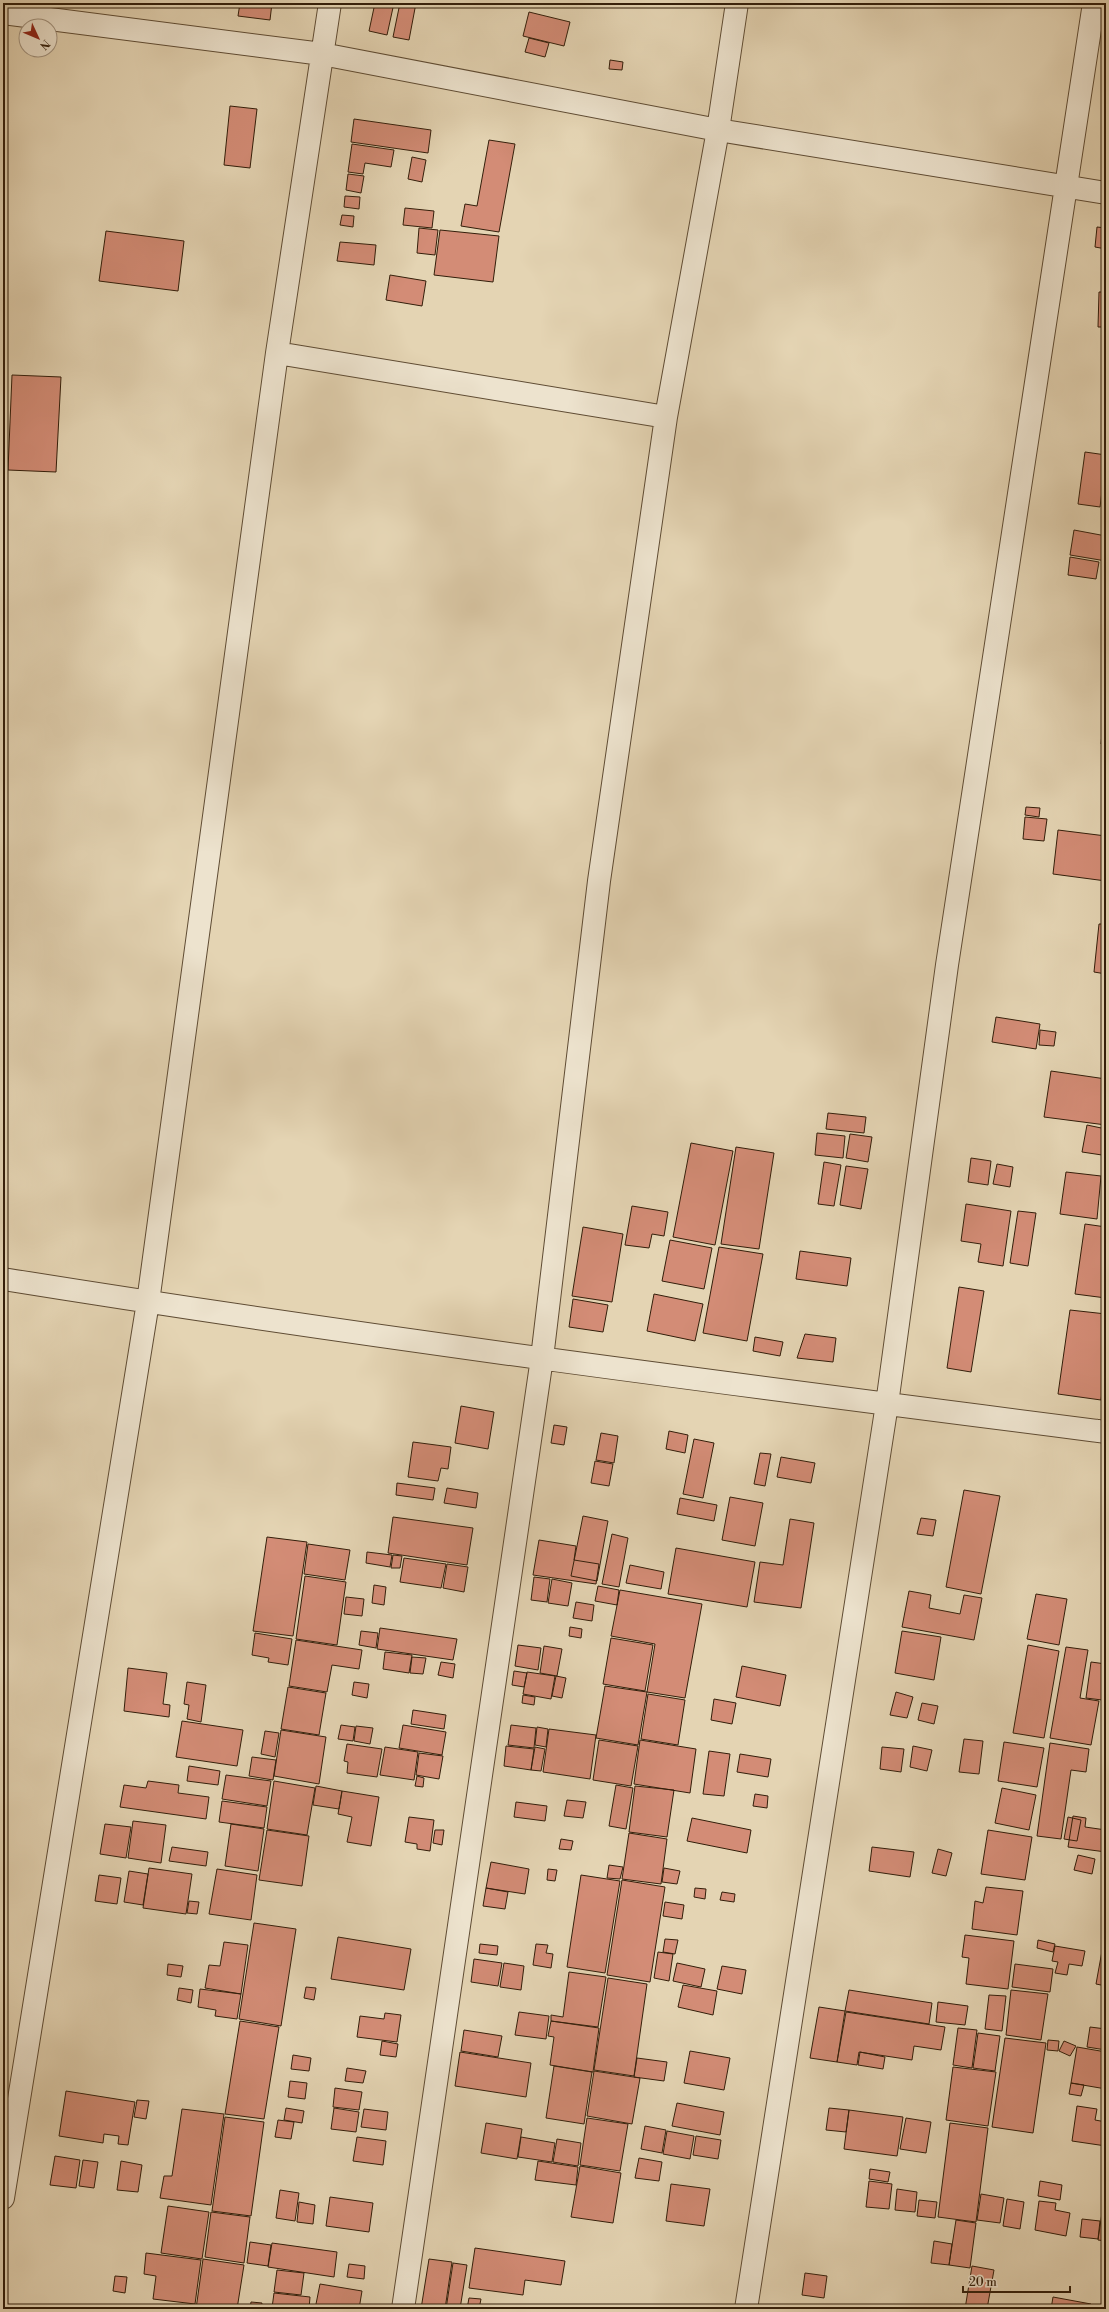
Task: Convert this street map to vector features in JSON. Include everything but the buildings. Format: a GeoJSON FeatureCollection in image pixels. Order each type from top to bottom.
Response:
{"type":"FeatureCollection","features":[{"type":"Feature","properties":{"kind":"street"},"geometry":{"type":"LineString","coordinates":[[3,2198],[148,1302],[277,353],[330,3]]}},
{"type":"Feature","properties":{"kind":"street"},"geometry":{"type":"LineString","coordinates":[[403,2309],[542,1358],[599,881],[666,417],[718,130],[737,3]]}},
{"type":"Feature","properties":{"kind":"street"},"geometry":{"type":"LineString","coordinates":[[746,2309],[887,1404],[947,965],[1094,3]]}},
{"type":"Feature","properties":{"kind":"street"},"geometry":{"type":"LineString","coordinates":[[3,13],[322,54],[718,130],[1106,193]]}},
{"type":"Feature","properties":{"kind":"street"},"geometry":{"type":"LineString","coordinates":[[277,353],[666,417]]}},
{"type":"Feature","properties":{"kind":"street"},"geometry":{"type":"LineString","coordinates":[[3,1279],[148,1302],[542,1358],[1106,1432]]}}]}
